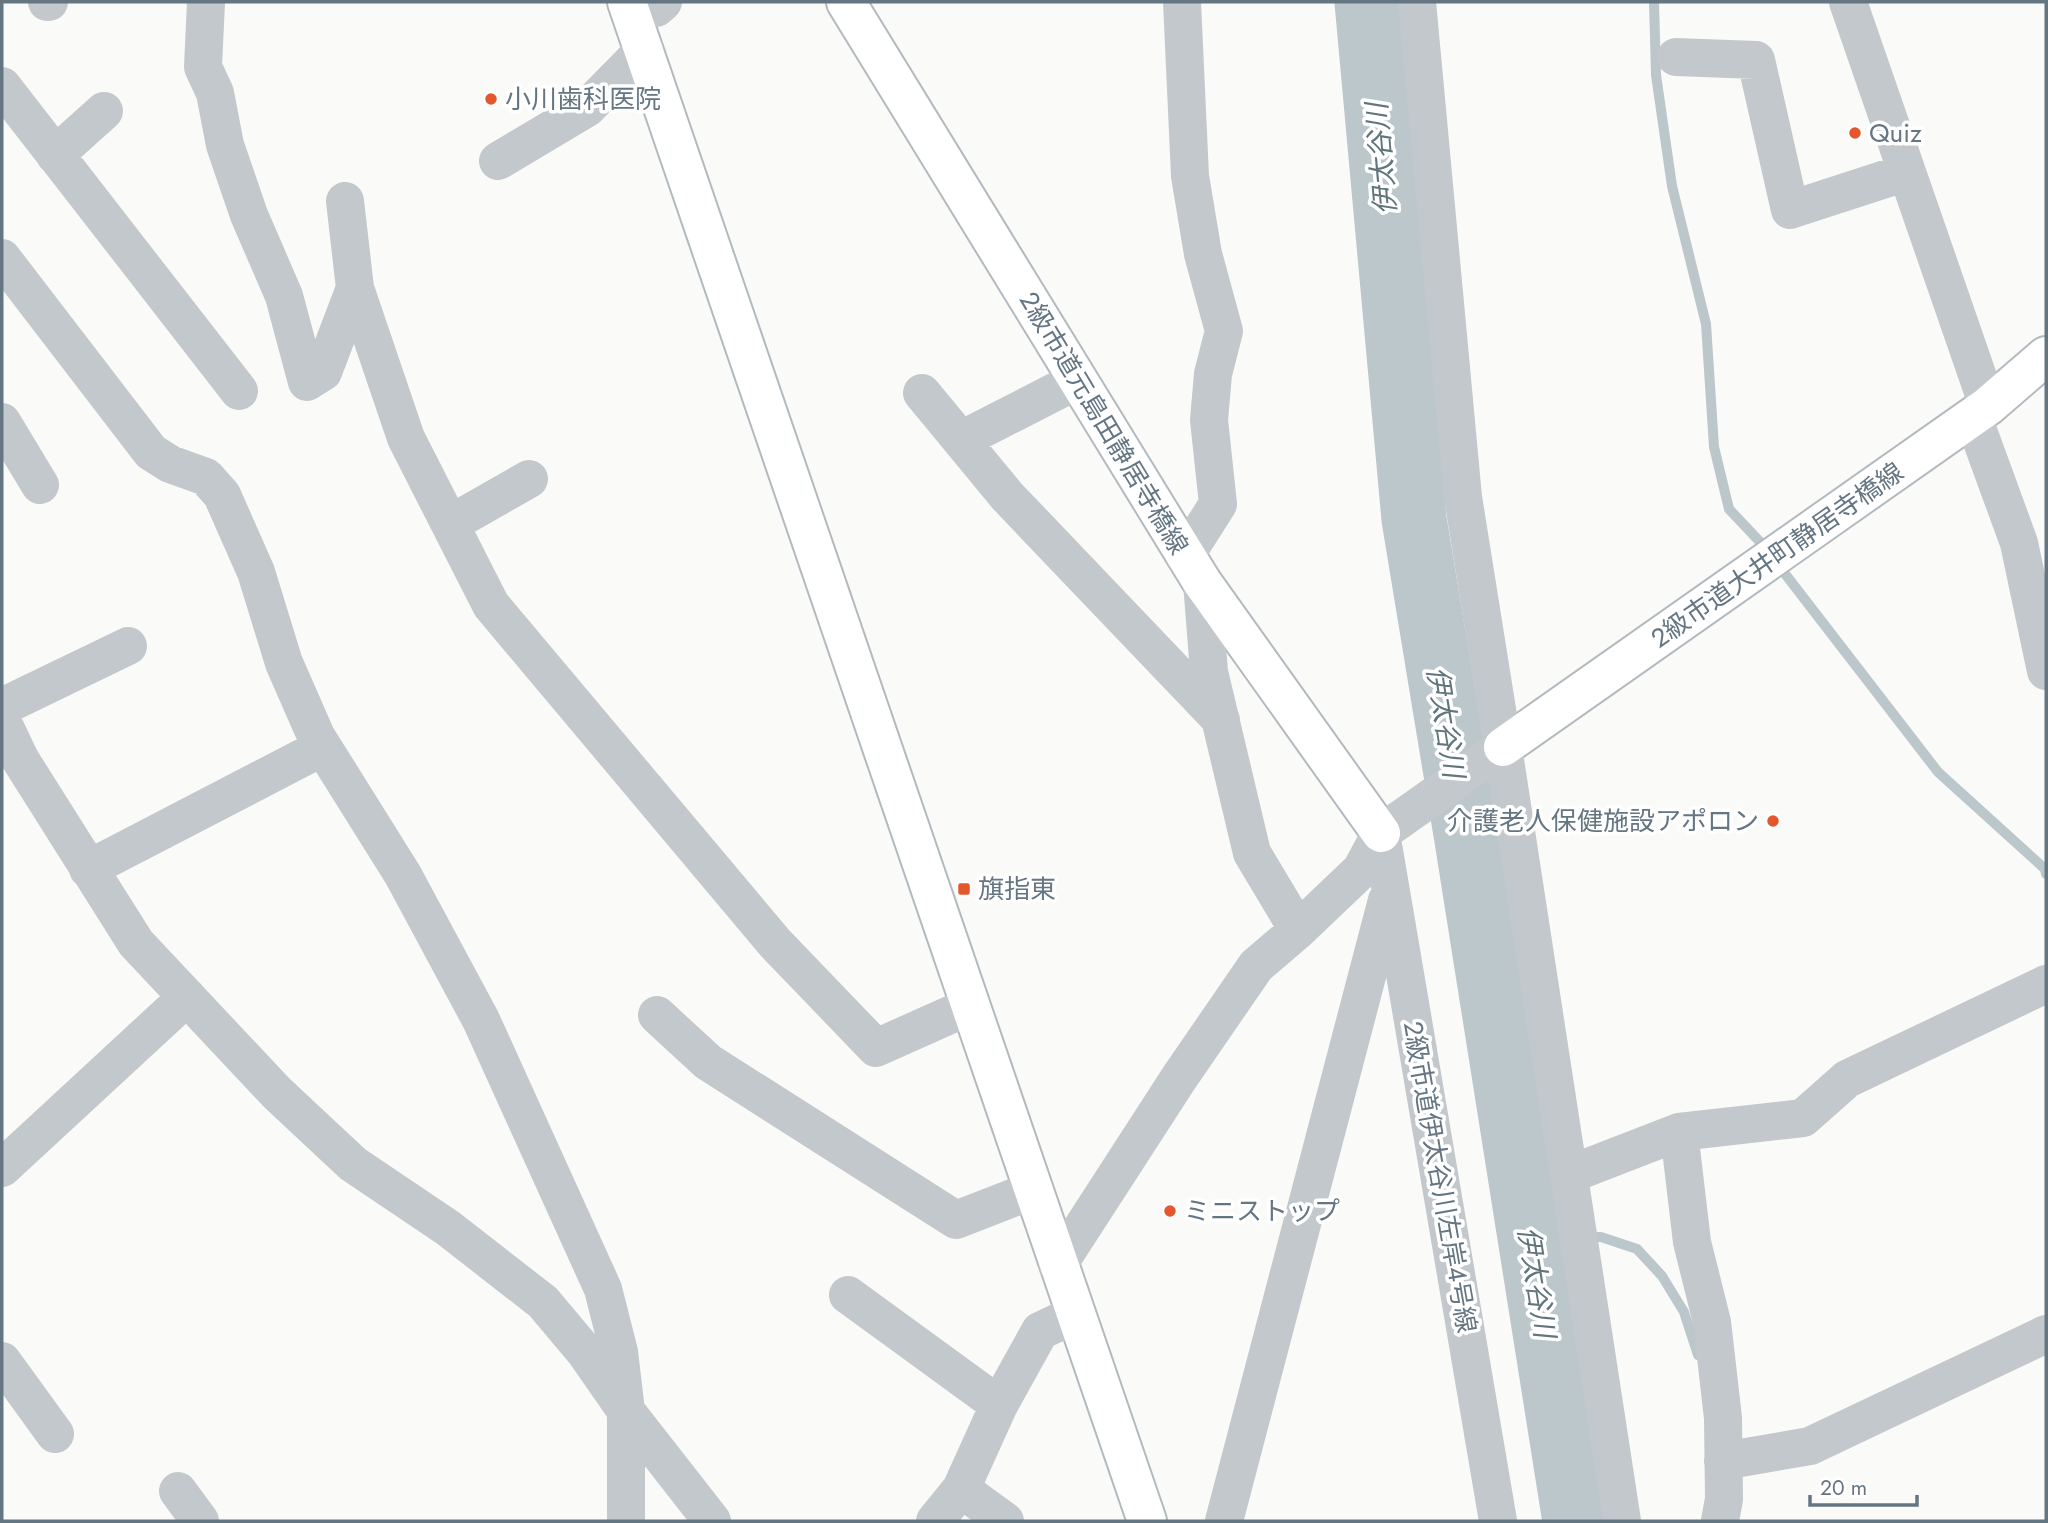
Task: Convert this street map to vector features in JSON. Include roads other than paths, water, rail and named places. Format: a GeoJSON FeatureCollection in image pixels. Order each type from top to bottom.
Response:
{"type":"FeatureCollection","features":[{"type":"Feature","properties":{"kind":"street"},"geometry":{"type":"LineString","coordinates":[[206,2],[203,67],[215,93],[225,145],[249,215],[284,296],[307,382],[323,372],[355,288]]}},
{"type":"Feature","properties":{"kind":"street","name":"2級市道元島田静居寺橋線"},"geometry":{"type":"LineString","coordinates":[[846,2],[1194,569],[1386,828]]}},
{"type":"Feature","properties":{"kind":"street"},"geometry":{"type":"LineString","coordinates":[[1182,2],[1190,176],[1203,254],[1224,331],[1213,374],[1209,420],[1218,504],[1194,569],[1209,672],[1252,853],[1298,930]]}},
{"type":"Feature","properties":{"kind":"street"},"geometry":{"type":"LineString","coordinates":[[1417,2],[1462,497],[1496,752],[1568,1175],[1622,1521]]}},
{"type":"Feature","properties":{"kind":"street"},"geometry":{"type":"LineString","coordinates":[[1849,2],[1907,172],[1981,412],[2019,543],[2046,671]]}},
{"type":"Feature","properties":{"kind":"street"},"geometry":{"type":"LineString","coordinates":[[648,4],[643,50],[1147,1521]]}},
{"type":"Feature","properties":{"kind":"street"},"geometry":{"type":"LineString","coordinates":[[498,161],[587,108],[643,50]]}},
{"type":"Feature","properties":{"kind":"street"},"geometry":{"type":"LineString","coordinates":[[1676,57],[1756,60],[1790,210],[1907,172]]}},
{"type":"Feature","properties":{"kind":"street"},"geometry":{"type":"LineString","coordinates":[[2,86],[239,391]]}},
{"type":"Feature","properties":{"kind":"street"},"geometry":{"type":"LineString","coordinates":[[55,155],[104,111]]}},
{"type":"Feature","properties":{"kind":"street"},"geometry":{"type":"LineString","coordinates":[[345,201],[355,288],[406,438],[491,605],[775,943],[876,1048],[970,1006]]}},
{"type":"Feature","properties":{"kind":"street"},"geometry":{"type":"LineString","coordinates":[[2,258],[151,452],[170,464],[206,477],[222,495],[256,572],[284,663],[316,736],[403,875],[492,1045],[603,1289],[619,1352],[626,1411],[626,1521]]}},
{"type":"Feature","properties":{"kind":"street","name":"2級市道大井町静居寺橋線"},"geometry":{"type":"LineString","coordinates":[[1496,752],[1981,412],[2046,356]]}},
{"type":"Feature","properties":{"kind":"street"},"geometry":{"type":"LineString","coordinates":[[961,440],[1078,380]]}},
{"type":"Feature","properties":{"kind":"street"},"geometry":{"type":"LineString","coordinates":[[922,393],[1007,496],[1221,720]]}},
{"type":"Feature","properties":{"kind":"street"},"geometry":{"type":"LineString","coordinates":[[2,422],[40,485]]}},
{"type":"Feature","properties":{"kind":"street"},"geometry":{"type":"LineString","coordinates":[[450,524],[529,479]]}},
{"type":"Feature","properties":{"kind":"street"},"geometry":{"type":"LineString","coordinates":[[2,707],[128,646]]}},
{"type":"Feature","properties":{"kind":"street"},"geometry":{"type":"LineString","coordinates":[[2,721],[20,759],[136,943],[277,1093],[354,1164],[448,1228],[543,1302],[585,1352],[626,1411],[712,1521]]}},
{"type":"Feature","properties":{"kind":"street"},"geometry":{"type":"LineString","coordinates":[[88,869],[323,747]]}},
{"type":"Feature","properties":{"kind":"street"},"geometry":{"type":"LineString","coordinates":[[1058,1265],[1179,1078],[1256,967],[1361,870],[1386,828],[1496,752]]}},
{"type":"Feature","properties":{"kind":"street","name":"2級市道伊太谷川左岸4号線"},"geometry":{"type":"LineString","coordinates":[[1386,828],[1391,888],[1498,1521]]}},
{"type":"Feature","properties":{"kind":"street"},"geometry":{"type":"LineString","coordinates":[[1224,1521],[1391,888]]}},
{"type":"Feature","properties":{"kind":"street"},"geometry":{"type":"LineString","coordinates":[[1568,1175],[1679,1132],[1803,1118],[1847,1079],[2046,984]]}},
{"type":"Feature","properties":{"kind":"street"},"geometry":{"type":"LineString","coordinates":[[7,1153],[187,997]]}},
{"type":"Feature","properties":{"kind":"street"},"geometry":{"type":"LineString","coordinates":[[657,1015],[708,1062],[956,1220],[1033,1190]]}},
{"type":"Feature","properties":{"kind":"street"},"geometry":{"type":"LineString","coordinates":[[1679,1132],[1692,1242],[1712,1322],[1723,1418],[1724,1499],[1720,1521]]}},
{"type":"Feature","properties":{"kind":"street"},"geometry":{"type":"LineString","coordinates":[[848,1295],[999,1405]]}},
{"type":"Feature","properties":{"kind":"street"},"geometry":{"type":"LineString","coordinates":[[935,1521],[961,1489],[999,1405],[1040,1331],[1076,1314]]}},
{"type":"Feature","properties":{"kind":"street"},"geometry":{"type":"LineString","coordinates":[[1723,1461],[1810,1446],[2046,1334]]}},
{"type":"Feature","properties":{"kind":"street"},"geometry":{"type":"LineString","coordinates":[[2,1362],[55,1434]]}},
{"type":"Feature","properties":{"kind":"street"},"geometry":{"type":"LineString","coordinates":[[961,1489],[1005,1521]]}},
{"type":"Feature","properties":{"kind":"waterway","name":"伊太谷川"},"geometry":{"type":"LineString","coordinates":[[1367,2],[1414,519],[1575,1521]]}},
{"type":"Feature","properties":{"kind":"waterway"},"geometry":{"type":"LineString","coordinates":[[1654,2],[1656,75],[1672,186],[1706,324],[1714,447],[1729,509],[1762,544],[1938,772],[2045,869],[2046,874]]}},
{"type":"Feature","properties":{"kind":"waterway"},"geometry":{"type":"LineString","coordinates":[[1530,1237],[1570,1237]]}},
{"type":"Feature","properties":{"kind":"waterway"},"geometry":{"type":"LineString","coordinates":[[1586,1237],[1601,1237],[1637,1249],[1662,1276],[1684,1312],[1698,1355]]}},
{"type":"Feature","properties":{"kind":"place","name":"小川歯科医院"},"geometry":{"type":"Point","coordinates":[491,99]}},
{"type":"Feature","properties":{"kind":"place","name":"Quiz"},"geometry":{"type":"Point","coordinates":[1855,133]}},
{"type":"Feature","properties":{"kind":"place","name":"介護老人保健施設アポロン"},"geometry":{"type":"Point","coordinates":[1773,821]}},
{"type":"Feature","properties":{"kind":"place","name":"旗指東"},"geometry":{"type":"Point","coordinates":[964,889]}},
{"type":"Feature","properties":{"kind":"place","name":"ミニストップ"},"geometry":{"type":"Point","coordinates":[1170,1211]}}]}
